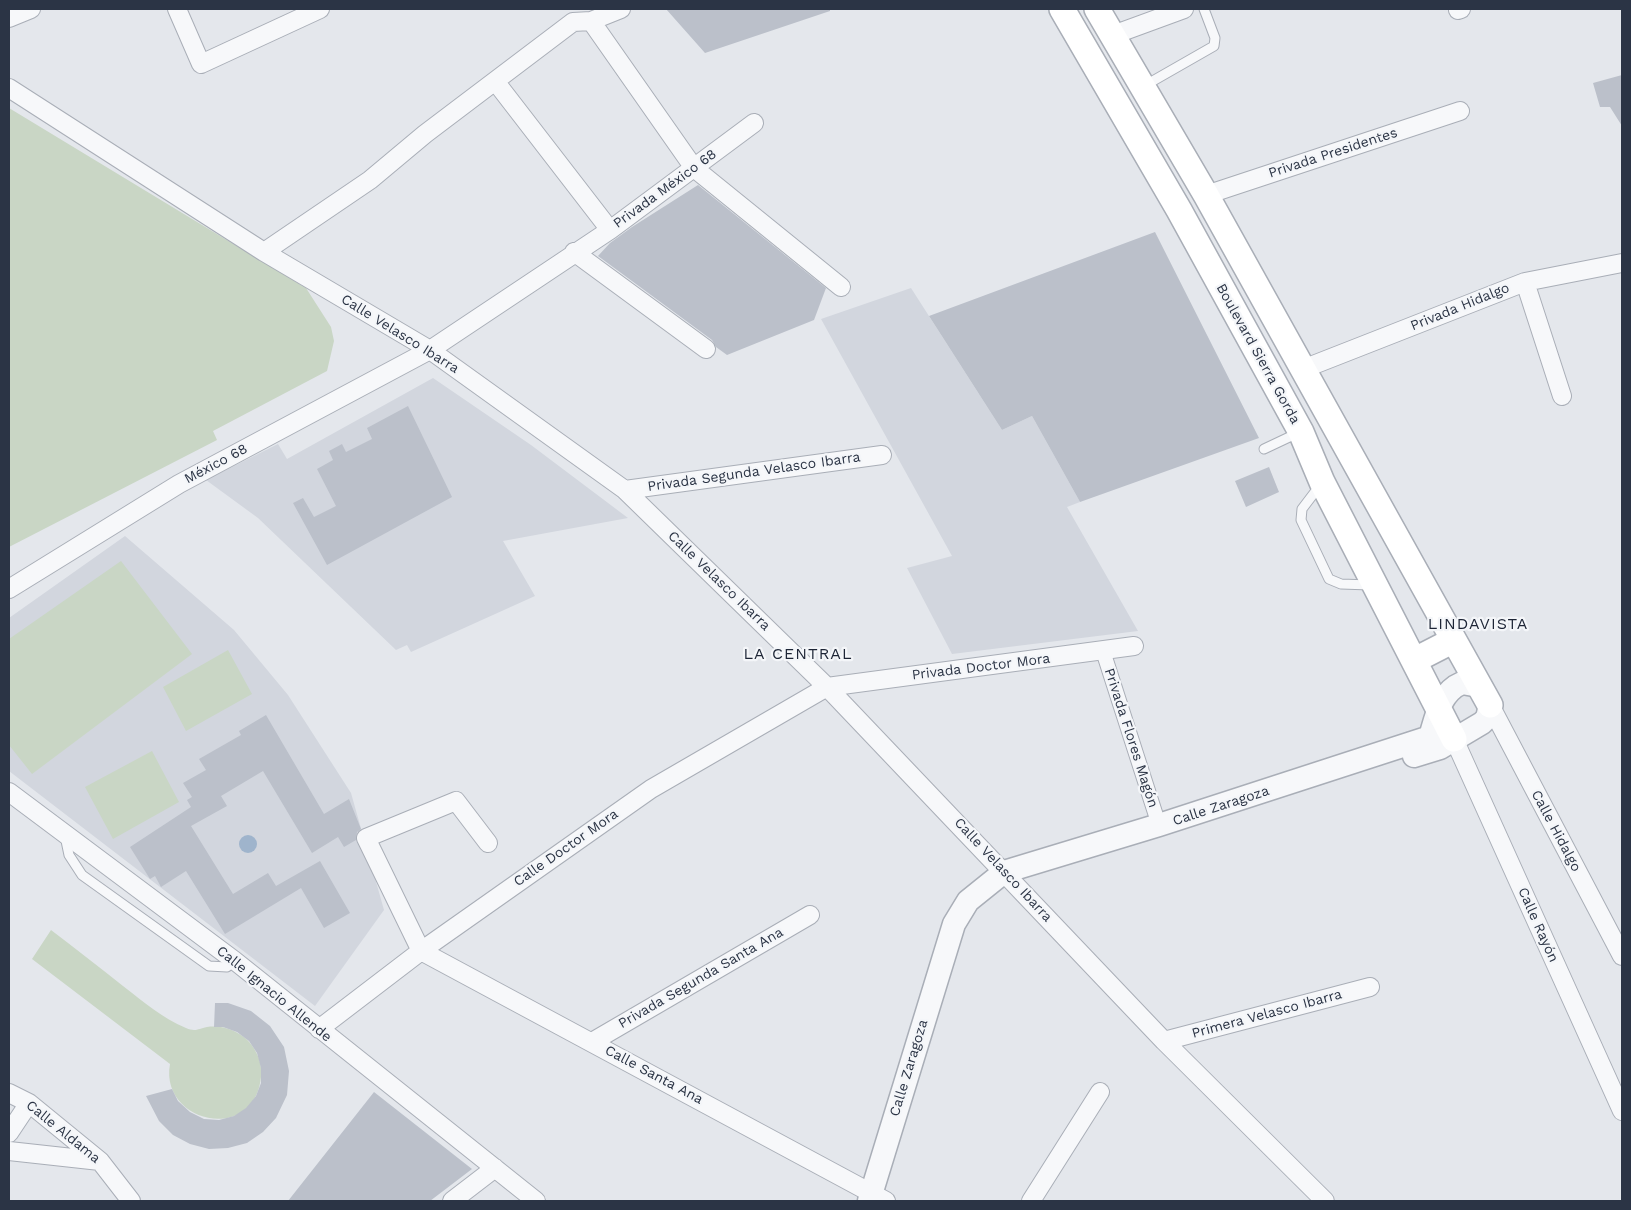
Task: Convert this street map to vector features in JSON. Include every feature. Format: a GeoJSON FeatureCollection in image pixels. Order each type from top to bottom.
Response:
{"type":"FeatureCollection","features":[{"type":"Feature","properties":{"kind":"main road","name":"Boulevard Sierra Gorda"},"geometry":{"type":"LineString","coordinates":[[1062,9],[1179,210],[1300,432],[1322,482],[1454,739]]}},
{"type":"Feature","properties":{"kind":"main road"},"geometry":{"type":"LineString","coordinates":[[1097,9],[1206,195],[1484,696]]}},
{"type":"Feature","properties":{"kind":"main road"},"geometry":{"type":"LineString","coordinates":[[1300,432],[1328,415]]}},
{"type":"Feature","properties":{"kind":"main road"},"geometry":{"type":"LineString","coordinates":[[1415,660],[1452,641]]}},
{"type":"Feature","properties":{"kind":"street"},"geometry":{"type":"LineString","coordinates":[[9,18],[31,9]]}},
{"type":"Feature","properties":{"kind":"street"},"geometry":{"type":"LineString","coordinates":[[177,9],[201,64],[320,9]]}},
{"type":"Feature","properties":{"kind":"street"},"geometry":{"type":"LineString","coordinates":[[264,252],[370,180],[573,22],[591,21],[621,9]]}},
{"type":"Feature","properties":{"kind":"street"},"geometry":{"type":"LineString","coordinates":[[1113,35],[1184,9]]}},
{"type":"Feature","properties":{"kind":"street"},"geometry":{"type":"LineString","coordinates":[[591,21],[694,168],[841,287]]}},
{"type":"Feature","properties":{"kind":"street"},"geometry":{"type":"LineString","coordinates":[[495,81],[610,230]]}},
{"type":"Feature","properties":{"kind":"street","name":"Calle Velasco Ibarra"},"geometry":{"type":"LineString","coordinates":[[9,88],[264,252],[430,350],[625,490],[827,687],[1164,1041],[1325,1201]]}},
{"type":"Feature","properties":{"kind":"street","name":"Privada Presidentes"},"geometry":{"type":"LineString","coordinates":[[1206,195],[1460,111]]}},
{"type":"Feature","properties":{"kind":"street","name":"Privada México 68"},"geometry":{"type":"LineString","coordinates":[[430,350],[574,252],[610,230],[754,123]]}},
{"type":"Feature","properties":{"kind":"street"},"geometry":{"type":"LineString","coordinates":[[574,252],[706,349]]}},
{"type":"Feature","properties":{"kind":"street","name":"Privada Hidalgo"},"geometry":{"type":"LineString","coordinates":[[1302,369],[1525,282],[1622,263]]}},
{"type":"Feature","properties":{"kind":"street"},"geometry":{"type":"LineString","coordinates":[[1525,282],[1562,396]]}},
{"type":"Feature","properties":{"kind":"street","name":"México 68"},"geometry":{"type":"LineString","coordinates":[[9,589],[179,484],[430,350]]}},
{"type":"Feature","properties":{"kind":"street","name":"Privada Segunda Velasco Ibarra"},"geometry":{"type":"LineString","coordinates":[[625,490],[882,455]]}},
{"type":"Feature","properties":{"kind":"street","name":"Privada Doctor Mora"},"geometry":{"type":"LineString","coordinates":[[827,687],[1134,646]]}},
{"type":"Feature","properties":{"kind":"street","name":"Privada Flores Magón"},"geometry":{"type":"LineString","coordinates":[[1103,651],[1159,826]]}},
{"type":"Feature","properties":{"kind":"street"},"geometry":{"type":"LineString","coordinates":[[1438,707],[1454,686],[1470,683],[1484,696],[1489,712],[1482,724],[1454,739]]}},
{"type":"Feature","properties":{"kind":"street","name":"Calle Doctor Mora"},"geometry":{"type":"LineString","coordinates":[[319,1029],[421,951],[651,789],[827,687]]}},
{"type":"Feature","properties":{"kind":"street","name":"Calle Hidalgo"},"geometry":{"type":"LineString","coordinates":[[1484,696],[1622,956]]}},
{"type":"Feature","properties":{"kind":"street","name":"Calle Zaragoza"},"geometry":{"type":"LineString","coordinates":[[875,1198],[954,924],[968,901],[986,888],[1009,877],[1430,737],[1438,707]]}},
{"type":"Feature","properties":{"kind":"street","name":"Calle Zaragoza"},"geometry":{"type":"LineString","coordinates":[[1009,877],[1440,748],[1454,739]]}},
{"type":"Feature","properties":{"kind":"street","name":"Calle Rayón"},"geometry":{"type":"LineString","coordinates":[[1454,739],[1622,1111]]}},
{"type":"Feature","properties":{"kind":"street","name":"Calle Ignacio Allende"},"geometry":{"type":"LineString","coordinates":[[9,792],[65,834],[122,890],[235,961],[536,1201]]}},
{"type":"Feature","properties":{"kind":"street"},"geometry":{"type":"LineString","coordinates":[[421,951],[366,838],[456,801],[488,843]]}},
{"type":"Feature","properties":{"kind":"street","name":"Privada Segunda Santa Ana"},"geometry":{"type":"LineString","coordinates":[[592,1042],[810,915]]}},
{"type":"Feature","properties":{"kind":"street","name":"Calle Santa Ana"},"geometry":{"type":"LineString","coordinates":[[421,951],[592,1042],[875,1198]]}},
{"type":"Feature","properties":{"kind":"street","name":"Primera Velasco Ibarra"},"geometry":{"type":"LineString","coordinates":[[1164,1041],[1370,987]]}},
{"type":"Feature","properties":{"kind":"street"},"geometry":{"type":"LineString","coordinates":[[1031,1201],[1100,1092]]}},
{"type":"Feature","properties":{"kind":"street","name":"Calle Aldama"},"geometry":{"type":"LineString","coordinates":[[9,1093],[29,1102],[100,1161],[131,1201]]}},
{"type":"Feature","properties":{"kind":"street"},"geometry":{"type":"LineString","coordinates":[[9,1134],[29,1102]]}},
{"type":"Feature","properties":{"kind":"street"},"geometry":{"type":"LineString","coordinates":[[9,1151],[100,1161]]}},
{"type":"Feature","properties":{"kind":"street"},"geometry":{"type":"LineString","coordinates":[[452,1201],[495,1168]]}},
{"type":"Feature","properties":{"kind":"lane"},"geometry":{"type":"LineString","coordinates":[[1142,88],[1214,46],[1215,38],[1204,9]]}},
{"type":"Feature","properties":{"kind":"lane"},"geometry":{"type":"LineString","coordinates":[[1264,449],[1300,432]]}},
{"type":"Feature","properties":{"kind":"lane"},"geometry":{"type":"LineString","coordinates":[[1322,482],[1302,510],[1302,520],[1329,579],[1341,584],[1376,585]]}},
{"type":"Feature","properties":{"kind":"shaded area"},"geometry":{"type":"Polygon","coordinates":[[[911,288],[1002,430],[1032,416],[1080,502],[1067,507],[1138,631],[952,654],[907,568],[952,556],[821,319],[911,288]]]}},
{"type":"Feature","properties":{"kind":"shaded area"},"geometry":{"type":"Polygon","coordinates":[[[433,378],[531,445],[628,518],[503,541],[535,596],[411,652],[407,645],[396,650],[258,518],[206,480],[278,444],[287,459],[433,378]]]}},
{"type":"Feature","properties":{"kind":"shaded area"},"geometry":{"type":"Polygon","coordinates":[[[125,536],[234,630],[288,695],[351,793],[384,910],[315,1006],[9,771],[9,618],[125,536]]]}},
{"type":"Feature","properties":{"kind":"green space"},"geometry":{"type":"Polygon","coordinates":[[[9,108],[306,288],[331,327],[334,341],[327,371],[213,431],[217,440],[9,547],[9,108]]]}},
{"type":"Feature","properties":{"kind":"green space"},"geometry":{"type":"Polygon","coordinates":[[[121,561],[192,654],[32,774],[9,745],[9,639],[121,561]]]}},
{"type":"Feature","properties":{"kind":"green space"},"geometry":{"type":"Polygon","coordinates":[[[228,650],[252,694],[186,731],[163,687],[228,650]]]}},
{"type":"Feature","properties":{"kind":"green space"},"geometry":{"type":"Polygon","coordinates":[[[152,751],[179,802],[113,839],[85,787],[152,751]]]}},
{"type":"Feature","properties":{"kind":"green space"},"geometry":{"type":"Polygon","coordinates":[[[51,930],[161,1015],[192,1030],[207,1027],[230,1029],[249,1041],[259,1059],[261,1072],[258,1091],[248,1107],[235,1116],[219,1119],[203,1116],[188,1109],[177,1098],[170,1082],[170,1064],[32,959],[51,930]]]}},
{"type":"Feature","properties":{"kind":"water"},"geometry":{"type":"Polygon","coordinates":[[[248,835],[254,838],[257,844],[254,850],[248,853],[242,850],[239,844],[242,838],[248,835]]]}},
{"type":"Feature","properties":{"kind":"building"},"geometry":{"type":"Polygon","coordinates":[[[666,9],[830,9],[830,11],[705,53],[666,9]]]}},
{"type":"Feature","properties":{"kind":"building"},"geometry":{"type":"Polygon","coordinates":[[[1622,75],[1622,126],[1610,107],[1600,107],[1593,83],[1622,75]]]}},
{"type":"Feature","properties":{"kind":"building"},"geometry":{"type":"Polygon","coordinates":[[[698,185],[826,288],[814,320],[727,355],[716,347],[712,340],[598,256],[610,243],[632,227],[698,185]]]}},
{"type":"Feature","properties":{"kind":"building"},"geometry":{"type":"Polygon","coordinates":[[[1155,232],[1259,438],[1080,502],[1032,416],[1002,430],[929,316],[1155,232]]]}},
{"type":"Feature","properties":{"kind":"building"},"geometry":{"type":"Polygon","coordinates":[[[408,406],[452,497],[327,565],[293,503],[303,498],[314,517],[336,506],[317,469],[333,460],[329,451],[342,444],[346,452],[372,439],[367,428],[408,406]]]}},
{"type":"Feature","properties":{"kind":"building"},"geometry":{"type":"Polygon","coordinates":[[[1269,467],[1279,492],[1246,507],[1235,481],[1269,467]]]}},
{"type":"Feature","properties":{"kind":"building"},"geometry":{"type":"Polygon","coordinates":[[[266,715],[324,814],[349,799],[361,829],[357,832],[356,840],[344,847],[338,837],[312,853],[263,771],[221,796],[227,806],[191,826],[233,894],[268,873],[276,886],[320,861],[350,913],[324,928],[301,888],[225,934],[186,871],[161,887],[155,876],[150,879],[130,847],[191,807],[187,800],[192,797],[183,783],[206,770],[199,759],[241,735],[239,731],[266,715]]]}},
{"type":"Feature","properties":{"kind":"building"},"geometry":{"type":"Polygon","coordinates":[[[215,1003],[228,1003],[251,1011],[270,1026],[284,1047],[289,1071],[287,1095],[276,1118],[263,1132],[247,1143],[228,1148],[209,1149],[190,1144],[173,1135],[159,1121],[146,1096],[172,1089],[178,1101],[190,1112],[204,1119],[219,1120],[234,1116],[246,1108],[256,1096],[261,1083],[261,1068],[257,1053],[249,1041],[237,1032],[223,1027],[214,1027],[215,1003]]]}},
{"type":"Feature","properties":{"kind":"building"},"geometry":{"type":"Polygon","coordinates":[[[374,1092],[472,1169],[430,1201],[288,1201],[374,1092]]]}},
{"type":"Feature","properties":{"kind":"district","name":"LINDAVISTA"},"geometry":{"type":"Point","coordinates":[1478,624]}},
{"type":"Feature","properties":{"kind":"district","name":"LA CENTRAL"},"geometry":{"type":"Point","coordinates":[798,654]}}]}
